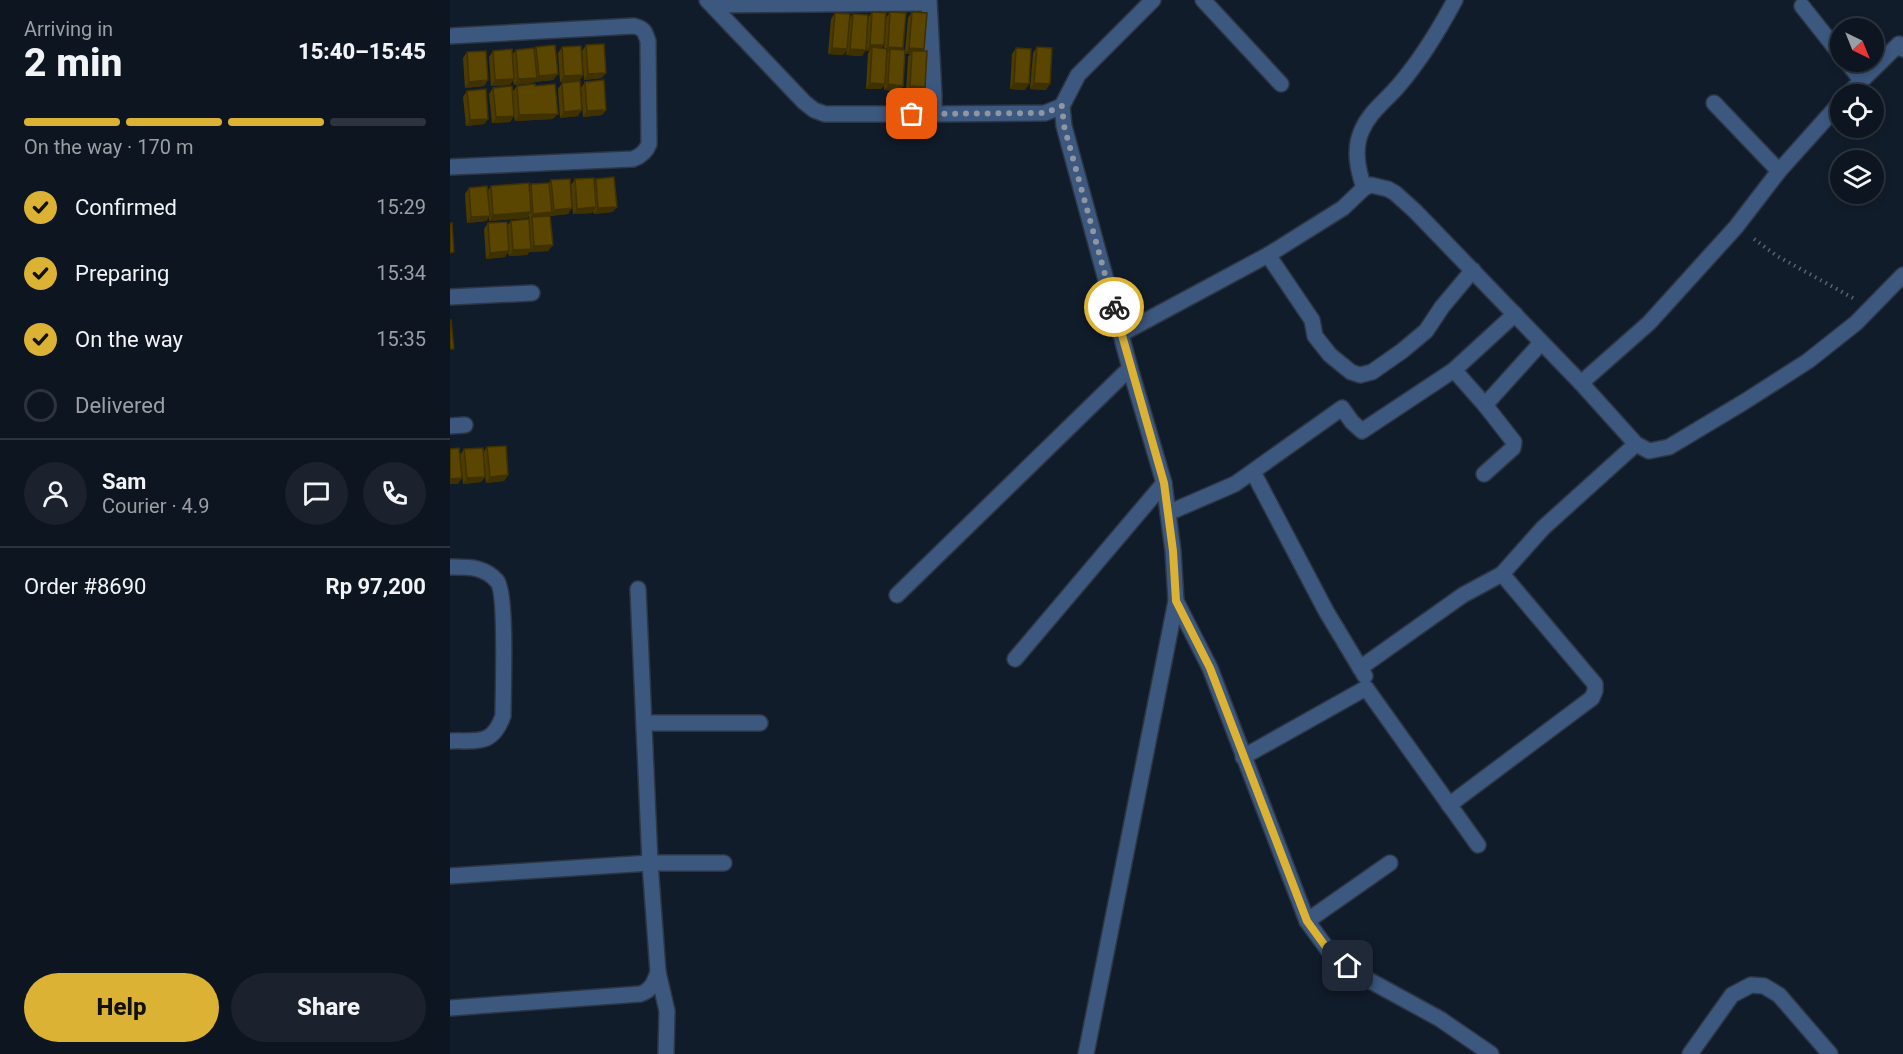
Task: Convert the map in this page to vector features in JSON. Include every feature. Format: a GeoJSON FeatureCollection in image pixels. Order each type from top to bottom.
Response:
{"type":"FeatureCollection","features":[{"type":"Feature","properties":{"kind":"street"},"geometry":{"type":"LineString","coordinates":[[1086,1054],[1176,601],[1164,483],[1064,126],[1062,106],[1078,75],[1153,0]]}},
{"type":"Feature","properties":{"kind":"street"},"geometry":{"type":"LineString","coordinates":[[1203,0],[1281,84]]}},
{"type":"Feature","properties":{"kind":"street"},"geometry":{"type":"LineString","coordinates":[[1364,188],[1357,164],[1361,132],[1372,113],[1399,85],[1437,35],[1455,0]]}},
{"type":"Feature","properties":{"kind":"street"},"geometry":{"type":"LineString","coordinates":[[710,3],[929,2],[934,114]]}},
{"type":"Feature","properties":{"kind":"street"},"geometry":{"type":"LineString","coordinates":[[710,3],[804,102],[814,110],[825,114],[1045,113],[1062,106]]}},
{"type":"Feature","properties":{"kind":"street"},"geometry":{"type":"LineString","coordinates":[[1802,6],[1830,41]]}},
{"type":"Feature","properties":{"kind":"street"},"geometry":{"type":"LineString","coordinates":[[450,36],[641,27],[648,41],[649,144],[647,150],[633,159],[450,167]]}},
{"type":"Feature","properties":{"kind":"street"},"geometry":{"type":"LineString","coordinates":[[1857,84],[1899,44],[1903,49]]}},
{"type":"Feature","properties":{"kind":"street"},"geometry":{"type":"LineString","coordinates":[[1855,72],[1861,80]]}},
{"type":"Feature","properties":{"kind":"street"},"geometry":{"type":"LineString","coordinates":[[1714,103],[1779,171]]}},
{"type":"Feature","properties":{"kind":"street"},"geometry":{"type":"LineString","coordinates":[[1581,383],[1649,324],[1736,226],[1779,171],[1830,114]]}},
{"type":"Feature","properties":{"kind":"street"},"geometry":{"type":"LineString","coordinates":[[1121,334],[1268,255],[1343,208],[1364,188],[1371,185],[1395,193],[1473,270],[1636,444],[1649,452],[1669,447],[1808,361],[1856,323],[1903,275]]}},
{"type":"Feature","properties":{"kind":"street"},"geometry":{"type":"LineString","coordinates":[[1268,255],[1312,320],[1316,336],[1330,355],[1351,372],[1360,375],[1371,372],[1426,331],[1442,307],[1473,270]]}},
{"type":"Feature","properties":{"kind":"street"},"geometry":{"type":"LineString","coordinates":[[450,297],[532,293]]}},
{"type":"Feature","properties":{"kind":"street"},"geometry":{"type":"LineString","coordinates":[[1168,513],[1235,484],[1342,408],[1362,431],[1454,370],[1515,314]]}},
{"type":"Feature","properties":{"kind":"street"},"geometry":{"type":"LineString","coordinates":[[1485,405],[1541,343]]}},
{"type":"Feature","properties":{"kind":"street"},"geometry":{"type":"LineString","coordinates":[[897,595],[1130,368]]}},
{"type":"Feature","properties":{"kind":"street"},"geometry":{"type":"LineString","coordinates":[[1454,370],[1485,405],[1515,445],[1484,474]]}},
{"type":"Feature","properties":{"kind":"street"},"geometry":{"type":"LineString","coordinates":[[1360,668],[1463,595],[1502,574],[1543,528],[1636,444]]}},
{"type":"Feature","properties":{"kind":"street"},"geometry":{"type":"LineString","coordinates":[[1253,472],[1326,610],[1366,678],[1366,688],[1478,845]]}},
{"type":"Feature","properties":{"kind":"street"},"geometry":{"type":"LineString","coordinates":[[1015,660],[1164,483]]}},
{"type":"Feature","properties":{"kind":"street"},"geometry":{"type":"LineString","coordinates":[[450,567],[472,566],[487,572],[499,583],[502,603],[503,716],[499,727],[492,736],[485,740],[450,741]]}},
{"type":"Feature","properties":{"kind":"street"},"geometry":{"type":"LineString","coordinates":[[1449,805],[1592,698],[1596,691],[1595,684],[1502,574]]}},
{"type":"Feature","properties":{"kind":"street"},"geometry":{"type":"LineString","coordinates":[[638,589],[650,863],[658,972],[668,1011],[666,1054]]}},
{"type":"Feature","properties":{"kind":"street"},"geometry":{"type":"LineString","coordinates":[[1176,601],[1210,668],[1307,921],[1331,954],[1357,972],[1440,1019],[1491,1054]]}},
{"type":"Feature","properties":{"kind":"street"},"geometry":{"type":"LineString","coordinates":[[1243,757],[1366,688]]}},
{"type":"Feature","properties":{"kind":"street"},"geometry":{"type":"LineString","coordinates":[[644,723],[760,723]]}},
{"type":"Feature","properties":{"kind":"street"},"geometry":{"type":"LineString","coordinates":[[450,876],[650,863],[724,863]]}},
{"type":"Feature","properties":{"kind":"street"},"geometry":{"type":"LineString","coordinates":[[1307,921],[1390,863]]}},
{"type":"Feature","properties":{"kind":"street"},"geometry":{"type":"LineString","coordinates":[[450,1008],[640,994],[648,992],[658,972]]}},
{"type":"Feature","properties":{"kind":"street"},"geometry":{"type":"LineString","coordinates":[[1690,1054],[1732,995],[1751,985],[1764,986],[1779,995],[1830,1054]]}},
{"type":"Feature","properties":{"kind":"path"},"geometry":{"type":"LineString","coordinates":[[1736,226],[1777,256],[1872,308]]}},
{"type":"Feature","properties":{"kind":"building"},"geometry":{"type":"Polygon","coordinates":[[[872,12],[886,13],[884,45],[870,45],[872,12]]]}},
{"type":"Feature","properties":{"kind":"building"},"geometry":{"type":"Polygon","coordinates":[[[890,12],[906,13],[903,48],[888,47],[890,12]]]}},
{"type":"Feature","properties":{"kind":"building"},"geometry":{"type":"Polygon","coordinates":[[[912,12],[927,13],[924,49],[909,48],[912,12]]]}},
{"type":"Feature","properties":{"kind":"building"},"geometry":{"type":"Polygon","coordinates":[[[835,13],[850,14],[847,49],[832,48],[835,13]]]}},
{"type":"Feature","properties":{"kind":"building"},"geometry":{"type":"Polygon","coordinates":[[[853,14],[868,15],[866,50],[850,49],[853,14]]]}},
{"type":"Feature","properties":{"kind":"building"},"geometry":{"type":"Polygon","coordinates":[[[604,44],[606,73],[588,74],[586,45],[604,44]]]}},
{"type":"Feature","properties":{"kind":"building"},"geometry":{"type":"Polygon","coordinates":[[[555,45],[558,74],[539,76],[536,47],[555,45]]]}},
{"type":"Feature","properties":{"kind":"building"},"geometry":{"type":"Polygon","coordinates":[[[581,46],[583,75],[564,76],[562,47],[581,46]]]}},
{"type":"Feature","properties":{"kind":"building"},"geometry":{"type":"Polygon","coordinates":[[[872,47],[887,49],[885,84],[870,83],[872,47]]]}},
{"type":"Feature","properties":{"kind":"building"},"geometry":{"type":"Polygon","coordinates":[[[1037,47],[1052,48],[1050,84],[1034,83],[1037,47]]]}},
{"type":"Feature","properties":{"kind":"building"},"geometry":{"type":"Polygon","coordinates":[[[534,48],[537,78],[518,79],[516,50],[534,48]]]}},
{"type":"Feature","properties":{"kind":"building"},"geometry":{"type":"Polygon","coordinates":[[[1016,48],[1031,49],[1029,84],[1014,83],[1016,48]]]}},
{"type":"Feature","properties":{"kind":"building"},"geometry":{"type":"Polygon","coordinates":[[[512,49],[514,79],[495,80],[493,51],[512,49]]]}},
{"type":"Feature","properties":{"kind":"building"},"geometry":{"type":"Polygon","coordinates":[[[890,49],[905,50],[903,86],[888,84],[890,49]]]}},
{"type":"Feature","properties":{"kind":"building"},"geometry":{"type":"Polygon","coordinates":[[[486,51],[488,80],[469,82],[467,52],[486,51]]]}},
{"type":"Feature","properties":{"kind":"building"},"geometry":{"type":"Polygon","coordinates":[[[912,51],[927,51],[925,87],[910,86],[912,51]]]}},
{"type":"Feature","properties":{"kind":"building"},"geometry":{"type":"Polygon","coordinates":[[[604,80],[606,110],[587,111],[585,82],[604,80]]]}},
{"type":"Feature","properties":{"kind":"building"},"geometry":{"type":"Polygon","coordinates":[[[580,81],[582,110],[564,112],[562,83],[580,81]]]}},
{"type":"Feature","properties":{"kind":"building"},"geometry":{"type":"Polygon","coordinates":[[[535,84],[535,86],[555,84],[558,114],[519,115],[517,86],[535,84]]]}},
{"type":"Feature","properties":{"kind":"building"},"geometry":{"type":"Polygon","coordinates":[[[512,86],[514,116],[496,117],[493,88],[512,86]]]}},
{"type":"Feature","properties":{"kind":"building"},"geometry":{"type":"Polygon","coordinates":[[[486,89],[488,119],[470,120],[467,91],[486,89]]]}},
{"type":"Feature","properties":{"kind":"building"},"geometry":{"type":"Polygon","coordinates":[[[614,177],[617,207],[598,208],[596,179],[614,177]]]}},
{"type":"Feature","properties":{"kind":"building"},"geometry":{"type":"Polygon","coordinates":[[[594,178],[596,207],[577,209],[575,179],[594,178]]]}},
{"type":"Feature","properties":{"kind":"building"},"geometry":{"type":"Polygon","coordinates":[[[570,179],[572,208],[554,210],[551,180],[570,179]]]}},
{"type":"Feature","properties":{"kind":"building"},"geometry":{"type":"Polygon","coordinates":[[[529,183],[531,212],[493,215],[491,186],[529,183]]]}},
{"type":"Feature","properties":{"kind":"building"},"geometry":{"type":"Polygon","coordinates":[[[549,183],[552,212],[533,214],[531,184],[549,183]]]}},
{"type":"Feature","properties":{"kind":"building"},"geometry":{"type":"Polygon","coordinates":[[[487,186],[490,216],[471,217],[469,188],[487,186]]]}},
{"type":"Feature","properties":{"kind":"building"},"geometry":{"type":"Polygon","coordinates":[[[550,216],[553,245],[534,246],[532,217],[550,216]]]}},
{"type":"Feature","properties":{"kind":"building"},"geometry":{"type":"Polygon","coordinates":[[[529,219],[531,249],[513,250],[511,221],[529,219]]]}},
{"type":"Feature","properties":{"kind":"building"},"geometry":{"type":"Polygon","coordinates":[[[507,222],[509,251],[490,253],[488,223],[507,222]]]}},
{"type":"Feature","properties":{"kind":"building"},"geometry":{"type":"Polygon","coordinates":[[[450,223],[452,223],[454,252],[450,253],[450,223]]]}},
{"type":"Feature","properties":{"kind":"building"},"geometry":{"type":"Polygon","coordinates":[[[451,320],[454,349],[450,349],[451,320]]]}},
{"type":"Feature","properties":{"kind":"building"},"geometry":{"type":"Polygon","coordinates":[[[506,446],[508,475],[490,477],[487,447],[506,446]]]}},
{"type":"Feature","properties":{"kind":"building"},"geometry":{"type":"Polygon","coordinates":[[[459,448],[462,478],[450,479],[450,449],[459,448]]]}},
{"type":"Feature","properties":{"kind":"building"},"geometry":{"type":"Polygon","coordinates":[[[483,448],[485,477],[467,478],[464,449],[483,448]]]}},
{"type":"Feature","properties":{"kind":"way so far"},"geometry":{"type":"LineString","coordinates":[[912,114],[1045,113],[1062,106],[1064,126],[1114,307]]}},
{"type":"Feature","properties":{"kind":"route"},"geometry":{"type":"LineString","coordinates":[[1114,307],[1164,483],[1173,551],[1176,601],[1210,668],[1307,921],[1331,954],[1348,966]]}}]}
